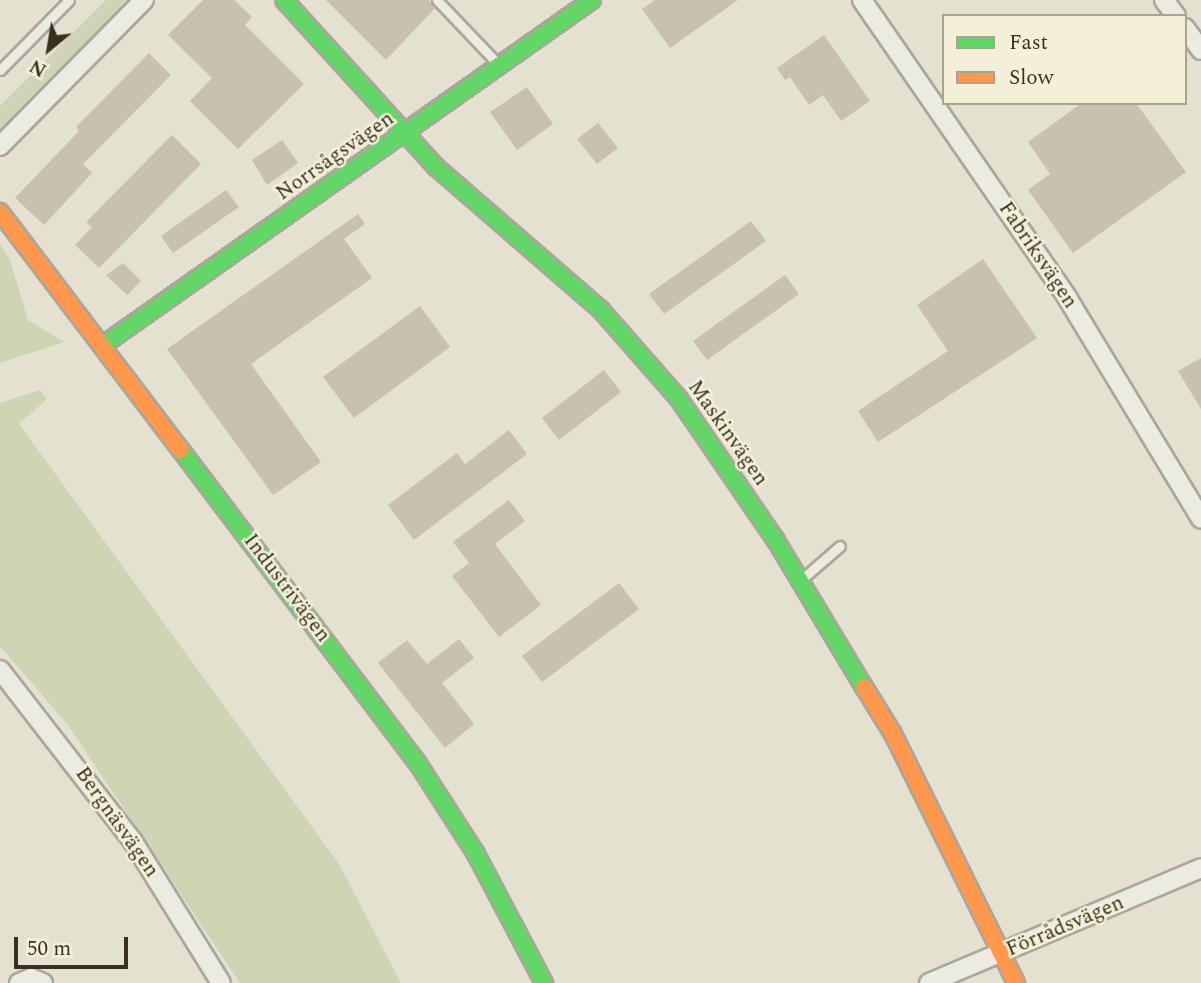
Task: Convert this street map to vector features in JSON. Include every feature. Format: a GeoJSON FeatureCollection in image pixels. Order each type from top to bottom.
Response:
{"type":"FeatureCollection","features":[{"type":"Feature","properties":{"kind":"street"},"geometry":{"type":"LineString","coordinates":[[0,146],[144,0]]}},
{"type":"Feature","properties":{"kind":"street","name":"Maskinvägen"},"geometry":{"type":"LineString","coordinates":[[284,0],[404,133],[497,222],[601,310],[652,364],[729,469],[801,581],[893,734],[1016,983]]}},
{"type":"Feature","properties":{"kind":"street","name":"Norrsågsvägen"},"geometry":{"type":"LineString","coordinates":[[103,345],[592,0]]}},
{"type":"Feature","properties":{"kind":"street","name":"Fabriksvägen"},"geometry":{"type":"LineString","coordinates":[[862,0],[1068,299],[1201,519]]}},
{"type":"Feature","properties":{"kind":"street"},"geometry":{"type":"LineString","coordinates":[[1187,31],[1201,50]]}},
{"type":"Feature","properties":{"kind":"street","name":"Industrivägen"},"geometry":{"type":"LineString","coordinates":[[0,212],[418,762],[476,854],[544,983]]}},
{"type":"Feature","properties":{"kind":"street","name":"Bergnäsvägen"},"geometry":{"type":"LineString","coordinates":[[0,670],[132,839],[221,983]]}},
{"type":"Feature","properties":{"kind":"street","name":"Förrådsvägen"},"geometry":{"type":"LineString","coordinates":[[929,983],[1201,868]]}},
{"type":"Feature","properties":{"kind":"street"},"geometry":{"type":"LineString","coordinates":[[19,983],[31,978],[43,983]]}},
{"type":"Feature","properties":{"kind":"lane"},"geometry":{"type":"LineString","coordinates":[[0,71],[69,0]]}},
{"type":"Feature","properties":{"kind":"lane"},"geometry":{"type":"LineString","coordinates":[[437,0],[499,65]]}},
{"type":"Feature","properties":{"kind":"lane"},"geometry":{"type":"LineString","coordinates":[[801,581],[840,546]]}},
{"type":"Feature","properties":{"kind":"green space"},"geometry":{"type":"Polygon","coordinates":[[[106,0],[127,0],[0,136],[0,106],[106,0]]]}},
{"type":"Feature","properties":{"kind":"green space"},"geometry":{"type":"Polygon","coordinates":[[[0,244],[10,260],[28,320],[64,342],[0,363],[0,244]]]}},
{"type":"Feature","properties":{"kind":"green space"},"geometry":{"type":"Polygon","coordinates":[[[40,390],[47,399],[19,424],[339,864],[401,983],[240,983],[68,725],[0,646],[0,403],[40,390]]]}},
{"type":"Feature","properties":{"kind":"building"},"geometry":{"type":"Polygon","coordinates":[[[203,0],[234,0],[252,17],[245,25],[304,84],[238,149],[190,101],[212,78],[168,35],[203,0]]]}},
{"type":"Feature","properties":{"kind":"building"},"geometry":{"type":"Polygon","coordinates":[[[326,0],[429,0],[435,8],[386,60],[326,0]]]}},
{"type":"Feature","properties":{"kind":"building"},"geometry":{"type":"Polygon","coordinates":[[[655,0],[738,0],[670,48],[642,9],[655,0]]]}},
{"type":"Feature","properties":{"kind":"building"},"geometry":{"type":"Polygon","coordinates":[[[824,35],[870,101],[841,121],[823,95],[809,105],[790,77],[785,80],[777,68],[824,35]]]}},
{"type":"Feature","properties":{"kind":"building"},"geometry":{"type":"Polygon","coordinates":[[[149,53],[171,75],[83,164],[92,173],[44,225],[15,198],[79,131],[76,127],[149,53]]]}},
{"type":"Feature","properties":{"kind":"building"},"geometry":{"type":"Polygon","coordinates":[[[527,87],[553,124],[517,150],[490,112],[527,87]]]}},
{"type":"Feature","properties":{"kind":"building"},"geometry":{"type":"Polygon","coordinates":[[[1079,105],[1137,105],[1186,172],[1073,253],[1028,190],[1050,174],[1028,142],[1079,105]]]}},
{"type":"Feature","properties":{"kind":"building"},"geometry":{"type":"Polygon","coordinates":[[[598,123],[618,148],[597,164],[577,139],[598,123]]]}},
{"type":"Feature","properties":{"kind":"building"},"geometry":{"type":"Polygon","coordinates":[[[172,135],[201,164],[99,268],[75,245],[92,227],[86,222],[172,135]]]}},
{"type":"Feature","properties":{"kind":"building"},"geometry":{"type":"Polygon","coordinates":[[[282,140],[298,163],[267,185],[252,160],[282,140]]]}},
{"type":"Feature","properties":{"kind":"building"},"geometry":{"type":"Polygon","coordinates":[[[226,190],[239,207],[173,253],[161,236],[226,190]]]}},
{"type":"Feature","properties":{"kind":"building"},"geometry":{"type":"Polygon","coordinates":[[[358,214],[365,224],[344,239],[372,278],[251,364],[321,462],[273,495],[167,349],[358,214]]]}},
{"type":"Feature","properties":{"kind":"building"},"geometry":{"type":"Polygon","coordinates":[[[751,221],[766,241],[664,314],[649,294],[751,221]]]}},
{"type":"Feature","properties":{"kind":"building"},"geometry":{"type":"Polygon","coordinates":[[[983,259],[1037,338],[878,442],[858,411],[948,351],[917,305],[983,259]]]}},
{"type":"Feature","properties":{"kind":"building"},"geometry":{"type":"Polygon","coordinates":[[[123,263],[141,281],[127,295],[106,275],[123,263]]]}},
{"type":"Feature","properties":{"kind":"building"},"geometry":{"type":"Polygon","coordinates":[[[785,275],[799,294],[707,360],[693,341],[785,275]]]}},
{"type":"Feature","properties":{"kind":"building"},"geometry":{"type":"Polygon","coordinates":[[[420,306],[450,347],[354,418],[323,377],[420,306]]]}},
{"type":"Feature","properties":{"kind":"building"},"geometry":{"type":"Polygon","coordinates":[[[1201,358],[1201,409],[1178,371],[1201,358]]]}},
{"type":"Feature","properties":{"kind":"building"},"geometry":{"type":"Polygon","coordinates":[[[604,370],[621,392],[559,440],[542,418],[604,370]]]}},
{"type":"Feature","properties":{"kind":"building"},"geometry":{"type":"Polygon","coordinates":[[[509,430],[527,454],[414,540],[388,505],[457,453],[465,464],[509,430]]]}},
{"type":"Feature","properties":{"kind":"building"},"geometry":{"type":"Polygon","coordinates":[[[509,500],[525,521],[495,544],[541,605],[499,637],[452,576],[469,563],[453,542],[509,500]]]}},
{"type":"Feature","properties":{"kind":"building"},"geometry":{"type":"Polygon","coordinates":[[[619,583],[639,609],[542,682],[522,656],[619,583]]]}},
{"type":"Feature","properties":{"kind":"building"},"geometry":{"type":"Polygon","coordinates":[[[459,639],[474,658],[442,683],[474,724],[445,748],[378,663],[407,640],[427,664],[459,639]]]}},
{"type":"Feature","properties":{"kind":"traffic: fast"},"geometry":{"type":"LineString","coordinates":[[284,0],[436,167],[601,310],[679,399],[775,539],[864,687]]}},
{"type":"Feature","properties":{"kind":"traffic: fast"},"geometry":{"type":"LineString","coordinates":[[103,345],[592,0]]}},
{"type":"Feature","properties":{"kind":"traffic: fast"},"geometry":{"type":"LineString","coordinates":[[180,449],[417,762],[476,854],[544,983]]}},
{"type":"Feature","properties":{"kind":"traffic: slow"},"geometry":{"type":"LineString","coordinates":[[0,212],[180,449]]}},
{"type":"Feature","properties":{"kind":"traffic: slow"},"geometry":{"type":"LineString","coordinates":[[864,687],[893,734],[1016,983]]}}]}
